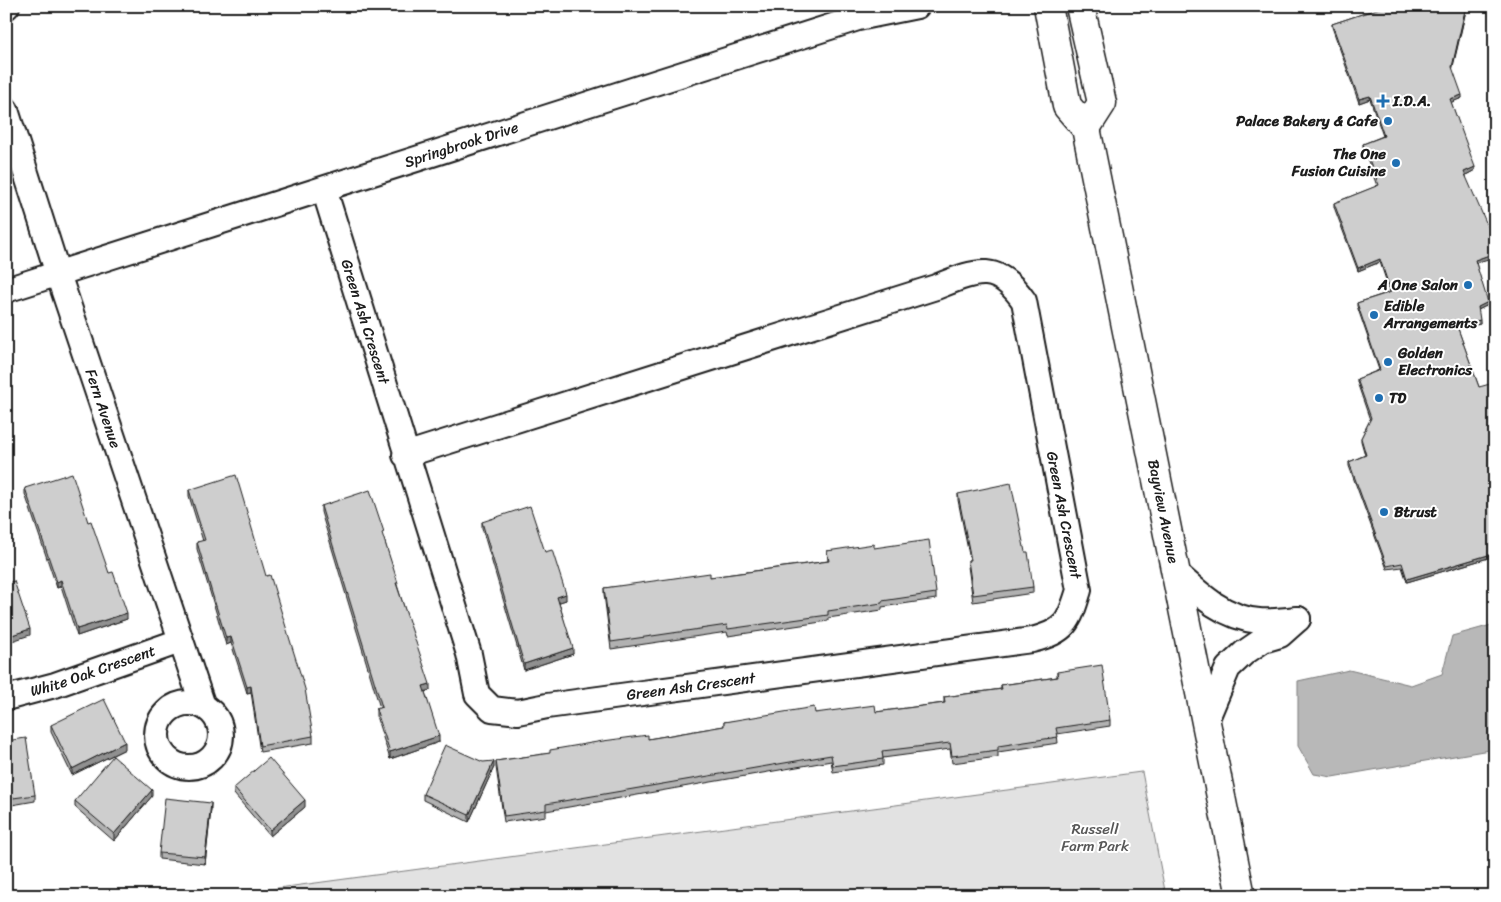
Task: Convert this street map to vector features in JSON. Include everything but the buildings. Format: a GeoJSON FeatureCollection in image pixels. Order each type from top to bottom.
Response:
{"type":"FeatureCollection","features":[{"type":"Feature","properties":{"kind":"main road"},"geometry":{"type":"LineString","coordinates":[[1048,6],[1066,106],[1086,128],[1102,103],[1080,6]]}},
{"type":"Feature","properties":{"kind":"main road","name":"Bayview Avenue"},"geometry":{"type":"LineString","coordinates":[[1086,128],[1240,896]]}},
{"type":"Feature","properties":{"kind":"street","name":"Springbrook Drive"},"geometry":{"type":"LineString","coordinates":[[6,290],[858,18],[917,6]]}},
{"type":"Feature","properties":{"kind":"street","name":"Fern Avenue"},"geometry":{"type":"LineString","coordinates":[[6,110],[58,274],[203,706]]}},
{"type":"Feature","properties":{"kind":"street","name":"Green Ash Crescent"},"geometry":{"type":"LineString","coordinates":[[324,190],[405,455],[469,654],[477,694],[492,709],[518,712],[548,706],[1032,640],[1053,634],[1070,620],[1078,590],[1024,301],[1012,284],[992,272],[965,275],[936,287],[405,455]]}},
{"type":"Feature","properties":{"kind":"street"},"geometry":{"type":"LineString","coordinates":[[1176,573],[1205,599],[1238,616],[1259,621],[1298,619],[1280,635],[1263,640],[1244,653],[1228,668],[1205,723]]}},
{"type":"Feature","properties":{"kind":"street","name":"White Oak Crescent"},"geometry":{"type":"LineString","coordinates":[[6,698],[54,685],[180,642]]}},
{"type":"Feature","properties":{"kind":"green space","name":"Russell Farm Park"},"geometry":{"type":"Polygon","coordinates":[[[1141,772],[1166,896],[219,896],[1141,772]]]}},
{"type":"Feature","properties":{"kind":"shaded area"},"geometry":{"type":"Polygon","coordinates":[[[1495,624],[1495,749],[1332,777],[1314,774],[1298,746],[1298,681],[1349,670],[1411,685],[1442,674],[1452,636],[1495,624]]]}},
{"type":"Feature","properties":{"kind":"place","name":"I.D.A."},"geometry":{"type":"Point","coordinates":[1383,101]}},
{"type":"Feature","properties":{"kind":"place","name":"Palace Bakery & Cafe"},"geometry":{"type":"Point","coordinates":[1388,121]}},
{"type":"Feature","properties":{"kind":"place","name":"The One Fusion Cuisine"},"geometry":{"type":"Point","coordinates":[1396,163]}},
{"type":"Feature","properties":{"kind":"place","name":"A One Salon"},"geometry":{"type":"Point","coordinates":[1468,285]}},
{"type":"Feature","properties":{"kind":"place","name":"Edible Arrangements"},"geometry":{"type":"Point","coordinates":[1374,315]}},
{"type":"Feature","properties":{"kind":"place","name":"Golden Electronics"},"geometry":{"type":"Point","coordinates":[1388,362]}},
{"type":"Feature","properties":{"kind":"place","name":"TD"},"geometry":{"type":"Point","coordinates":[1379,398]}},
{"type":"Feature","properties":{"kind":"place","name":"Btrust"},"geometry":{"type":"Point","coordinates":[1384,512]}}]}
